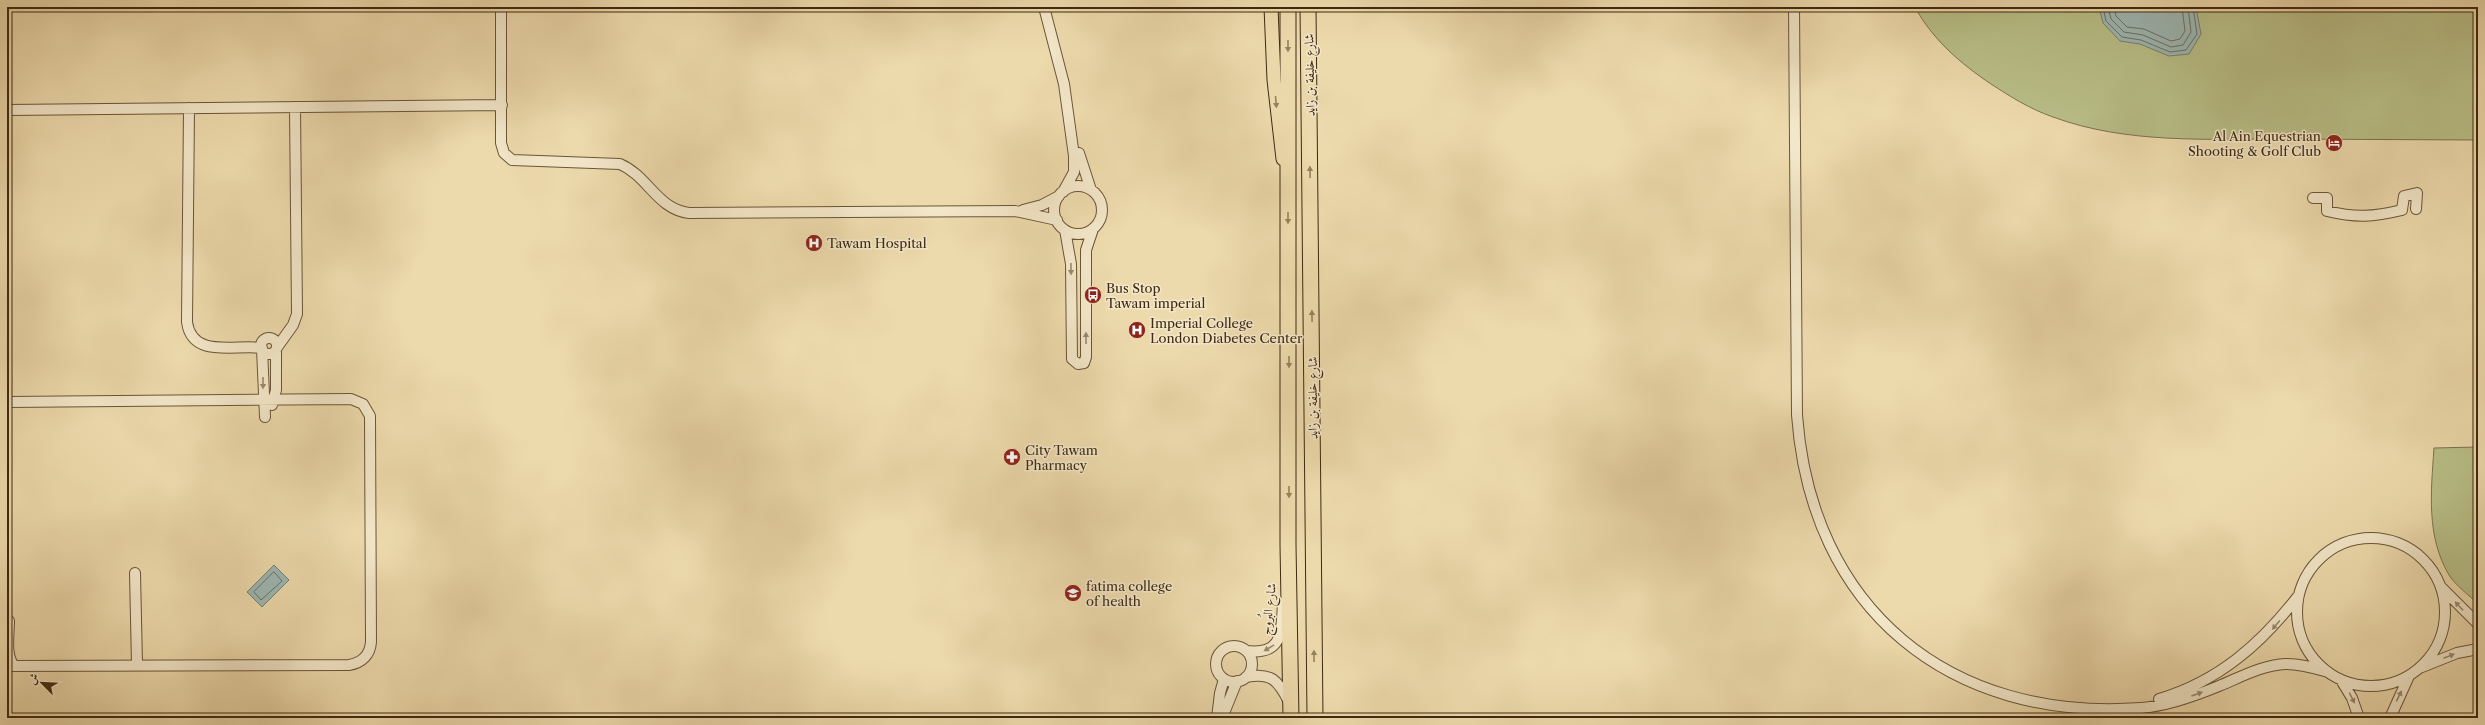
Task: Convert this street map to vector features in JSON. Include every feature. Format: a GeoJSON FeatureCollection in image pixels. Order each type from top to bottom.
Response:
{"type":"FeatureCollection","features":[{"type":"Feature","properties":{"kind":"highway","name":"شارع خليفة بن زايد"},"geometry":{"type":"LineString","coordinates":[[1288,7],[1288,545],[1291,712]]}},
{"type":"Feature","properties":{"kind":"highway","name":"شارع خليفة بن زايد"},"geometry":{"type":"LineString","coordinates":[[1308,7],[1315,718]]}},
{"type":"Feature","properties":{"kind":"main road","name":"شارع خليفة بن زايد"},"geometry":{"type":"LineString","coordinates":[[1272,7],[1274,80],[1288,192]]}},
{"type":"Feature","properties":{"kind":"street"},"geometry":{"type":"LineString","coordinates":[[500,7],[502,105],[501,143],[508,157],[520,161],[604,161],[620,164],[635,173],[666,205],[683,212],[1015,211],[1038,206],[1077,186],[1091,190]]}},
{"type":"Feature","properties":{"kind":"street"},"geometry":{"type":"LineString","coordinates":[[1044,7],[1065,89],[1074,156],[1074,172],[1055,205],[1057,220],[1065,230],[1071,264],[1072,359],[1078,364],[1084,363],[1086,357],[1086,250],[1093,229],[1100,220],[1102,208],[1098,197],[1091,190],[1080,160],[1068,75],[1050,7]]}},
{"type":"Feature","properties":{"kind":"street"},"geometry":{"type":"LineString","coordinates":[[1794,7],[1797,415],[1804,476],[1824,534],[1853,584],[1876,614],[1914,648],[1952,673],[1998,693],[2049,706],[2082,709],[2159,705],[2182,699],[2268,666],[2297,665],[2328,672]]}},
{"type":"Feature","properties":{"kind":"street"},"geometry":{"type":"LineString","coordinates":[[7,110],[502,105]]}},
{"type":"Feature","properties":{"kind":"street"},"geometry":{"type":"LineString","coordinates":[[269,400],[262,388],[269,346],[289,329],[295,320],[297,307],[295,107]]}},
{"type":"Feature","properties":{"kind":"street"},"geometry":{"type":"LineString","coordinates":[[189,108],[188,326],[193,339],[205,346],[269,346]]}},
{"type":"Feature","properties":{"kind":"street"},"geometry":{"type":"LineString","coordinates":[[2313,198],[2327,198],[2327,211],[2365,217],[2402,210],[2404,196],[2417,193],[2416,209]]}},
{"type":"Feature","properties":{"kind":"street"},"geometry":{"type":"LineString","coordinates":[[1015,211],[1057,220]]}},
{"type":"Feature","properties":{"kind":"street"},"geometry":{"type":"LineString","coordinates":[[1065,230],[1079,234],[1093,229]]}},
{"type":"Feature","properties":{"kind":"street"},"geometry":{"type":"LineString","coordinates":[[268,417],[269,346]]}},
{"type":"Feature","properties":{"kind":"street"},"geometry":{"type":"LineString","coordinates":[[7,402],[351,399],[358,401],[368,410],[370,422],[371,642],[369,652],[359,662],[349,665],[11,666],[9,650],[9,621]]}},
{"type":"Feature","properties":{"kind":"street"},"geometry":{"type":"LineString","coordinates":[[2132,707],[2194,686],[2226,668],[2264,638],[2300,594],[2309,572],[2319,560],[2345,543],[2360,539],[2391,540],[2406,546],[2419,555],[2430,566],[2441,587],[2445,604],[2445,622],[2440,639],[2432,654],[2420,668],[2409,676],[2382,686],[2354,684],[2341,680],[2328,672],[2308,651],[2298,623],[2300,594]]}},
{"type":"Feature","properties":{"kind":"street","name":"شارع البُروج"},"geometry":{"type":"LineString","coordinates":[[1247,651],[1264,652],[1272,647],[1280,637],[1288,545]]}},
{"type":"Feature","properties":{"kind":"street"},"geometry":{"type":"LineString","coordinates":[[135,573],[137,665]]}},
{"type":"Feature","properties":{"kind":"street"},"geometry":{"type":"LineString","coordinates":[[2441,587],[2478,624]]}},
{"type":"Feature","properties":{"kind":"street"},"geometry":{"type":"LineString","coordinates":[[1222,718],[1242,679],[1252,664],[1247,651],[1239,646],[1230,646],[1219,653],[1216,666],[1217,672],[1224,679],[1242,679],[1261,675],[1273,679],[1283,690],[1291,712]]}},
{"type":"Feature","properties":{"kind":"street"},"geometry":{"type":"LineString","coordinates":[[2420,668],[2457,653],[2478,649]]}},
{"type":"Feature","properties":{"kind":"street"},"geometry":{"type":"LineString","coordinates":[[2390,718],[2409,676]]}},
{"type":"Feature","properties":{"kind":"street"},"geometry":{"type":"LineString","coordinates":[[1217,718],[1220,693],[1224,679]]}},
{"type":"Feature","properties":{"kind":"street"},"geometry":{"type":"LineString","coordinates":[[2341,680],[2352,698],[2359,718]]}},
{"type":"Feature","properties":{"kind":"street"},"geometry":{"type":"LineString","coordinates":[[1314,695],[1324,718]]}},
{"type":"Feature","properties":{"kind":"green space"},"geometry":{"type":"Polygon","coordinates":[[[1915,7],[2478,7],[2478,140],[2168,138],[2109,132],[2081,126],[2045,114],[2006,94],[1980,76],[1948,50],[1930,30],[1915,7]]]}},
{"type":"Feature","properties":{"kind":"green space"},"geometry":{"type":"Polygon","coordinates":[[[2478,447],[2478,604],[2452,579],[2442,560],[2433,529],[2431,497],[2434,448],[2478,447]]]}},
{"type":"Feature","properties":{"kind":"water"},"geometry":{"type":"Polygon","coordinates":[[[2099,7],[2196,7],[2201,34],[2189,54],[2169,56],[2140,44],[2120,41],[2103,23],[2099,7]]]}},
{"type":"Feature","properties":{"kind":"water"},"geometry":{"type":"Polygon","coordinates":[[[274,565],[289,580],[262,607],[247,592],[274,565]]]}},
{"type":"Feature","properties":{"kind":"place","name":"Al Ain Equestrian Shooting & Golf Club"},"geometry":{"type":"Point","coordinates":[2334,143]}},
{"type":"Feature","properties":{"kind":"place","name":"Tawam Hospital"},"geometry":{"type":"Point","coordinates":[814,243]}},
{"type":"Feature","properties":{"kind":"place","name":"Bus Stop Tawam imperial"},"geometry":{"type":"Point","coordinates":[1093,295]}},
{"type":"Feature","properties":{"kind":"place","name":"Imperial College London Diabetes Center"},"geometry":{"type":"Point","coordinates":[1137,330]}},
{"type":"Feature","properties":{"kind":"place","name":"City Tawam Pharmacy"},"geometry":{"type":"Point","coordinates":[1012,457]}},
{"type":"Feature","properties":{"kind":"place","name":"fatima college of health"},"geometry":{"type":"Point","coordinates":[1073,593]}}]}
